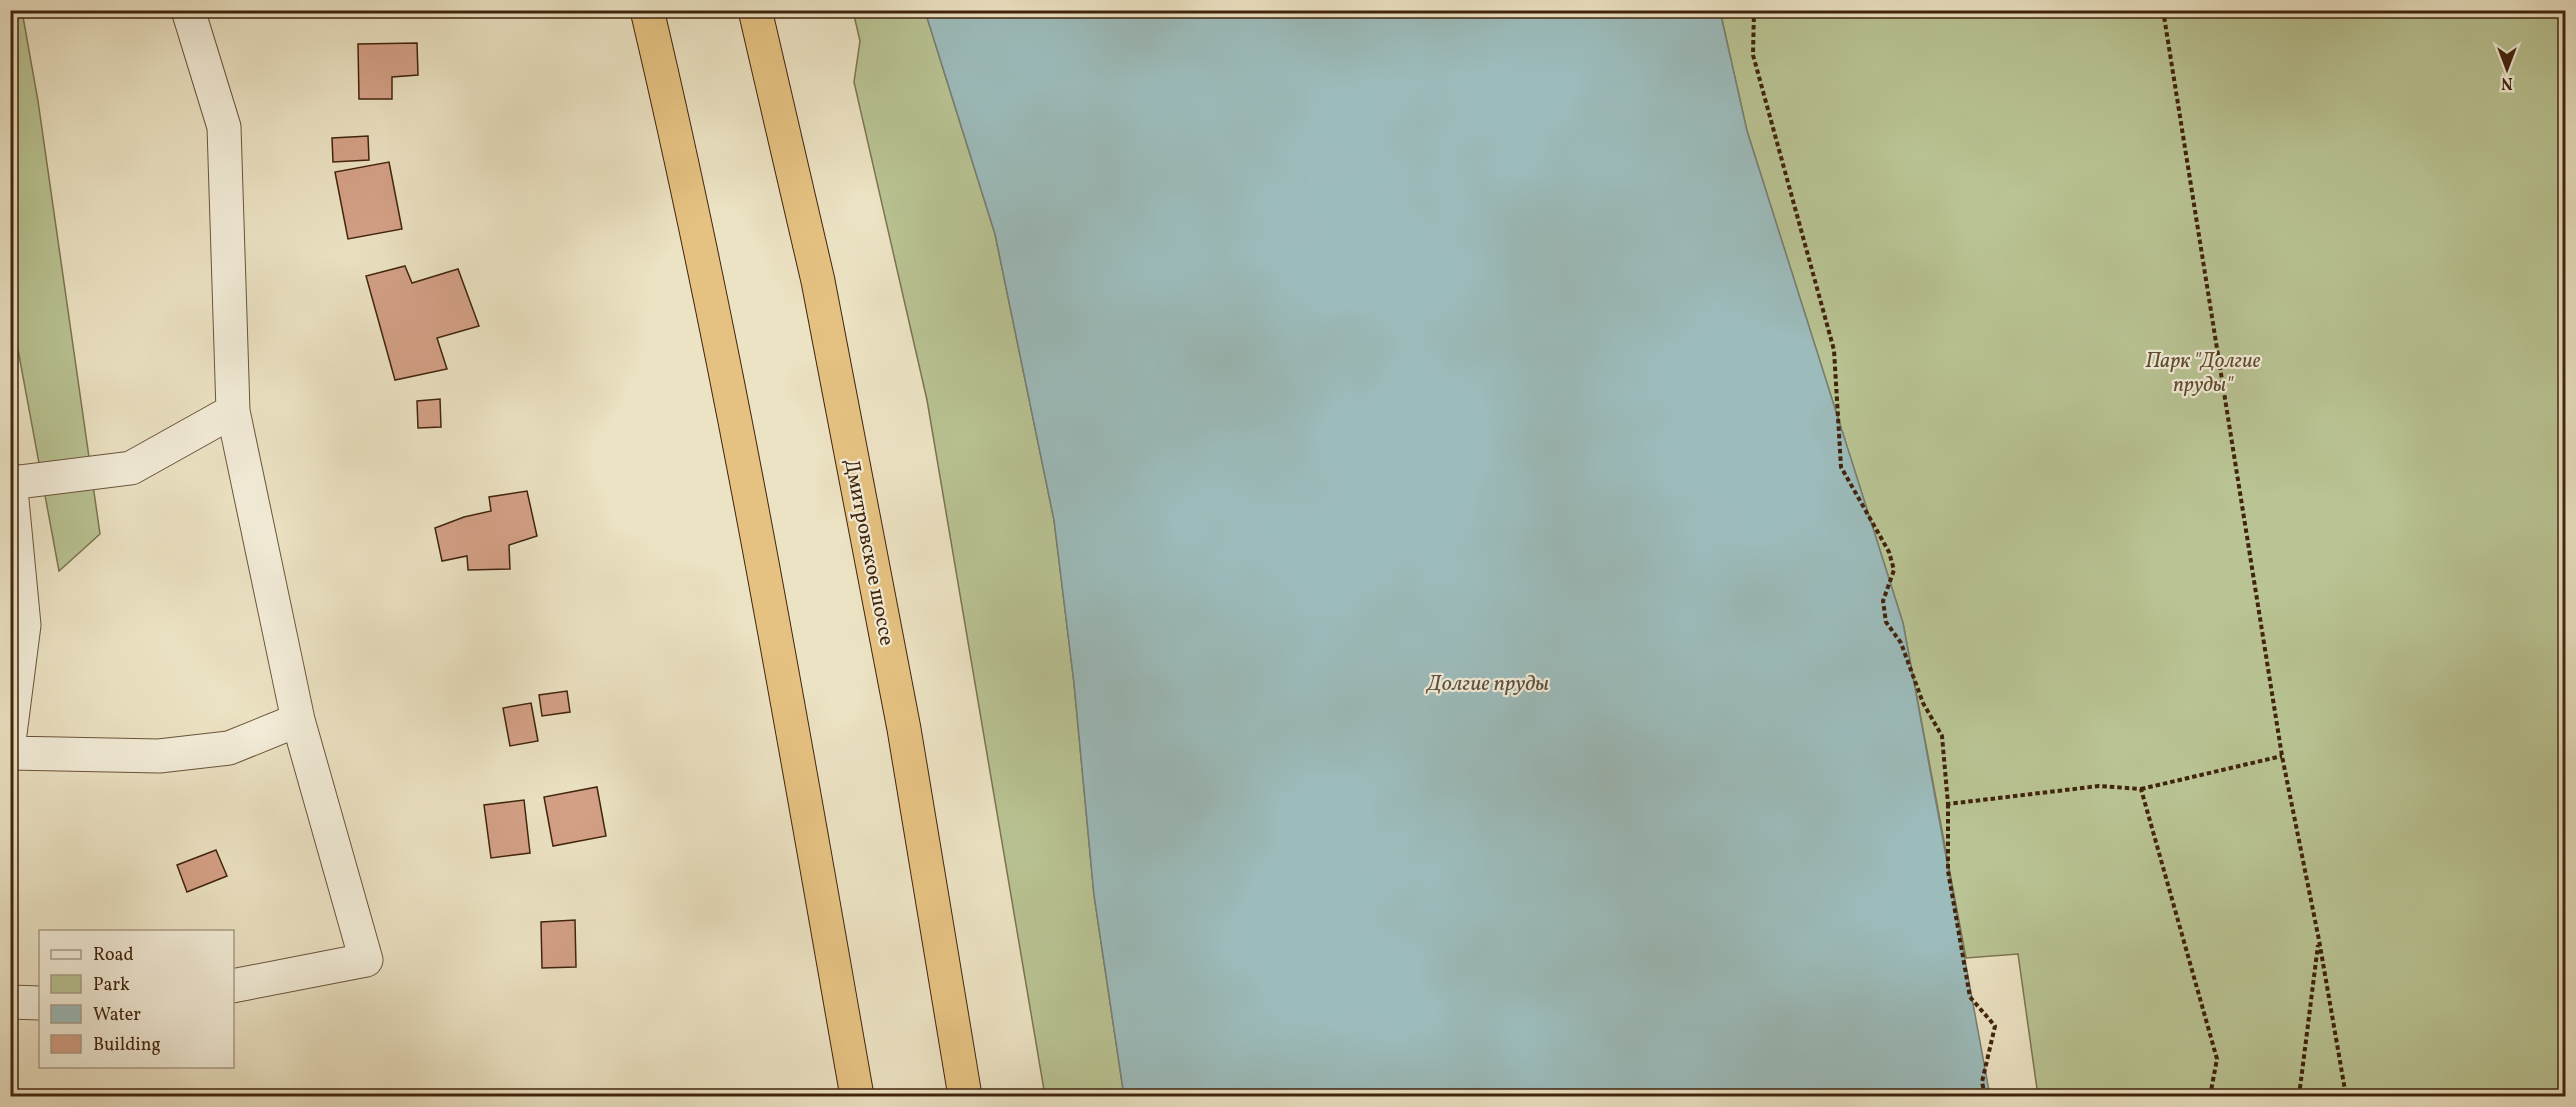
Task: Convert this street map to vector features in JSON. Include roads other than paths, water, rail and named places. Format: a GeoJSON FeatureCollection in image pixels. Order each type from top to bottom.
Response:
{"type":"FeatureCollection","features":[{"type":"Feature","properties":{"kind":"highway"},"geometry":{"type":"LineString","coordinates":[[647,10],[680,147],[734,405],[857,1096]]}},
{"type":"Feature","properties":{"kind":"highway","name":"Дмитровское шоссе"},"geometry":{"type":"LineString","coordinates":[[754,10],[822,304],[904,729],[965,1096]]}},
{"type":"Feature","properties":{"kind":"street"},"geometry":{"type":"LineString","coordinates":[[188,10],[224,127],[233,411],[298,720],[366,960],[234,986]]}},
{"type":"Feature","properties":{"kind":"street"},"geometry":{"type":"LineString","coordinates":[[10,734],[24,625],[11,481],[131,468],[233,411]]}},
{"type":"Feature","properties":{"kind":"street"},"geometry":{"type":"LineString","coordinates":[[10,753],[159,756],[229,748],[298,720]]}},
{"type":"Feature","properties":{"kind":"street"},"geometry":{"type":"LineString","coordinates":[[10,1002],[39,1003]]}},
{"type":"Feature","properties":{"kind":"water","name":"Долгие пруды"},"geometry":{"type":"Polygon","coordinates":[[[925,11],[1720,11],[1747,131],[1903,623],[1990,1096],[1124,1096],[1094,895],[1074,683],[1054,520],[995,234],[925,11]]]}},
{"type":"Feature","properties":{"kind":"park label","name":"Парк \"Долгие пруды\""},"geometry":{"type":"Point","coordinates":[2203,372]}}]}
